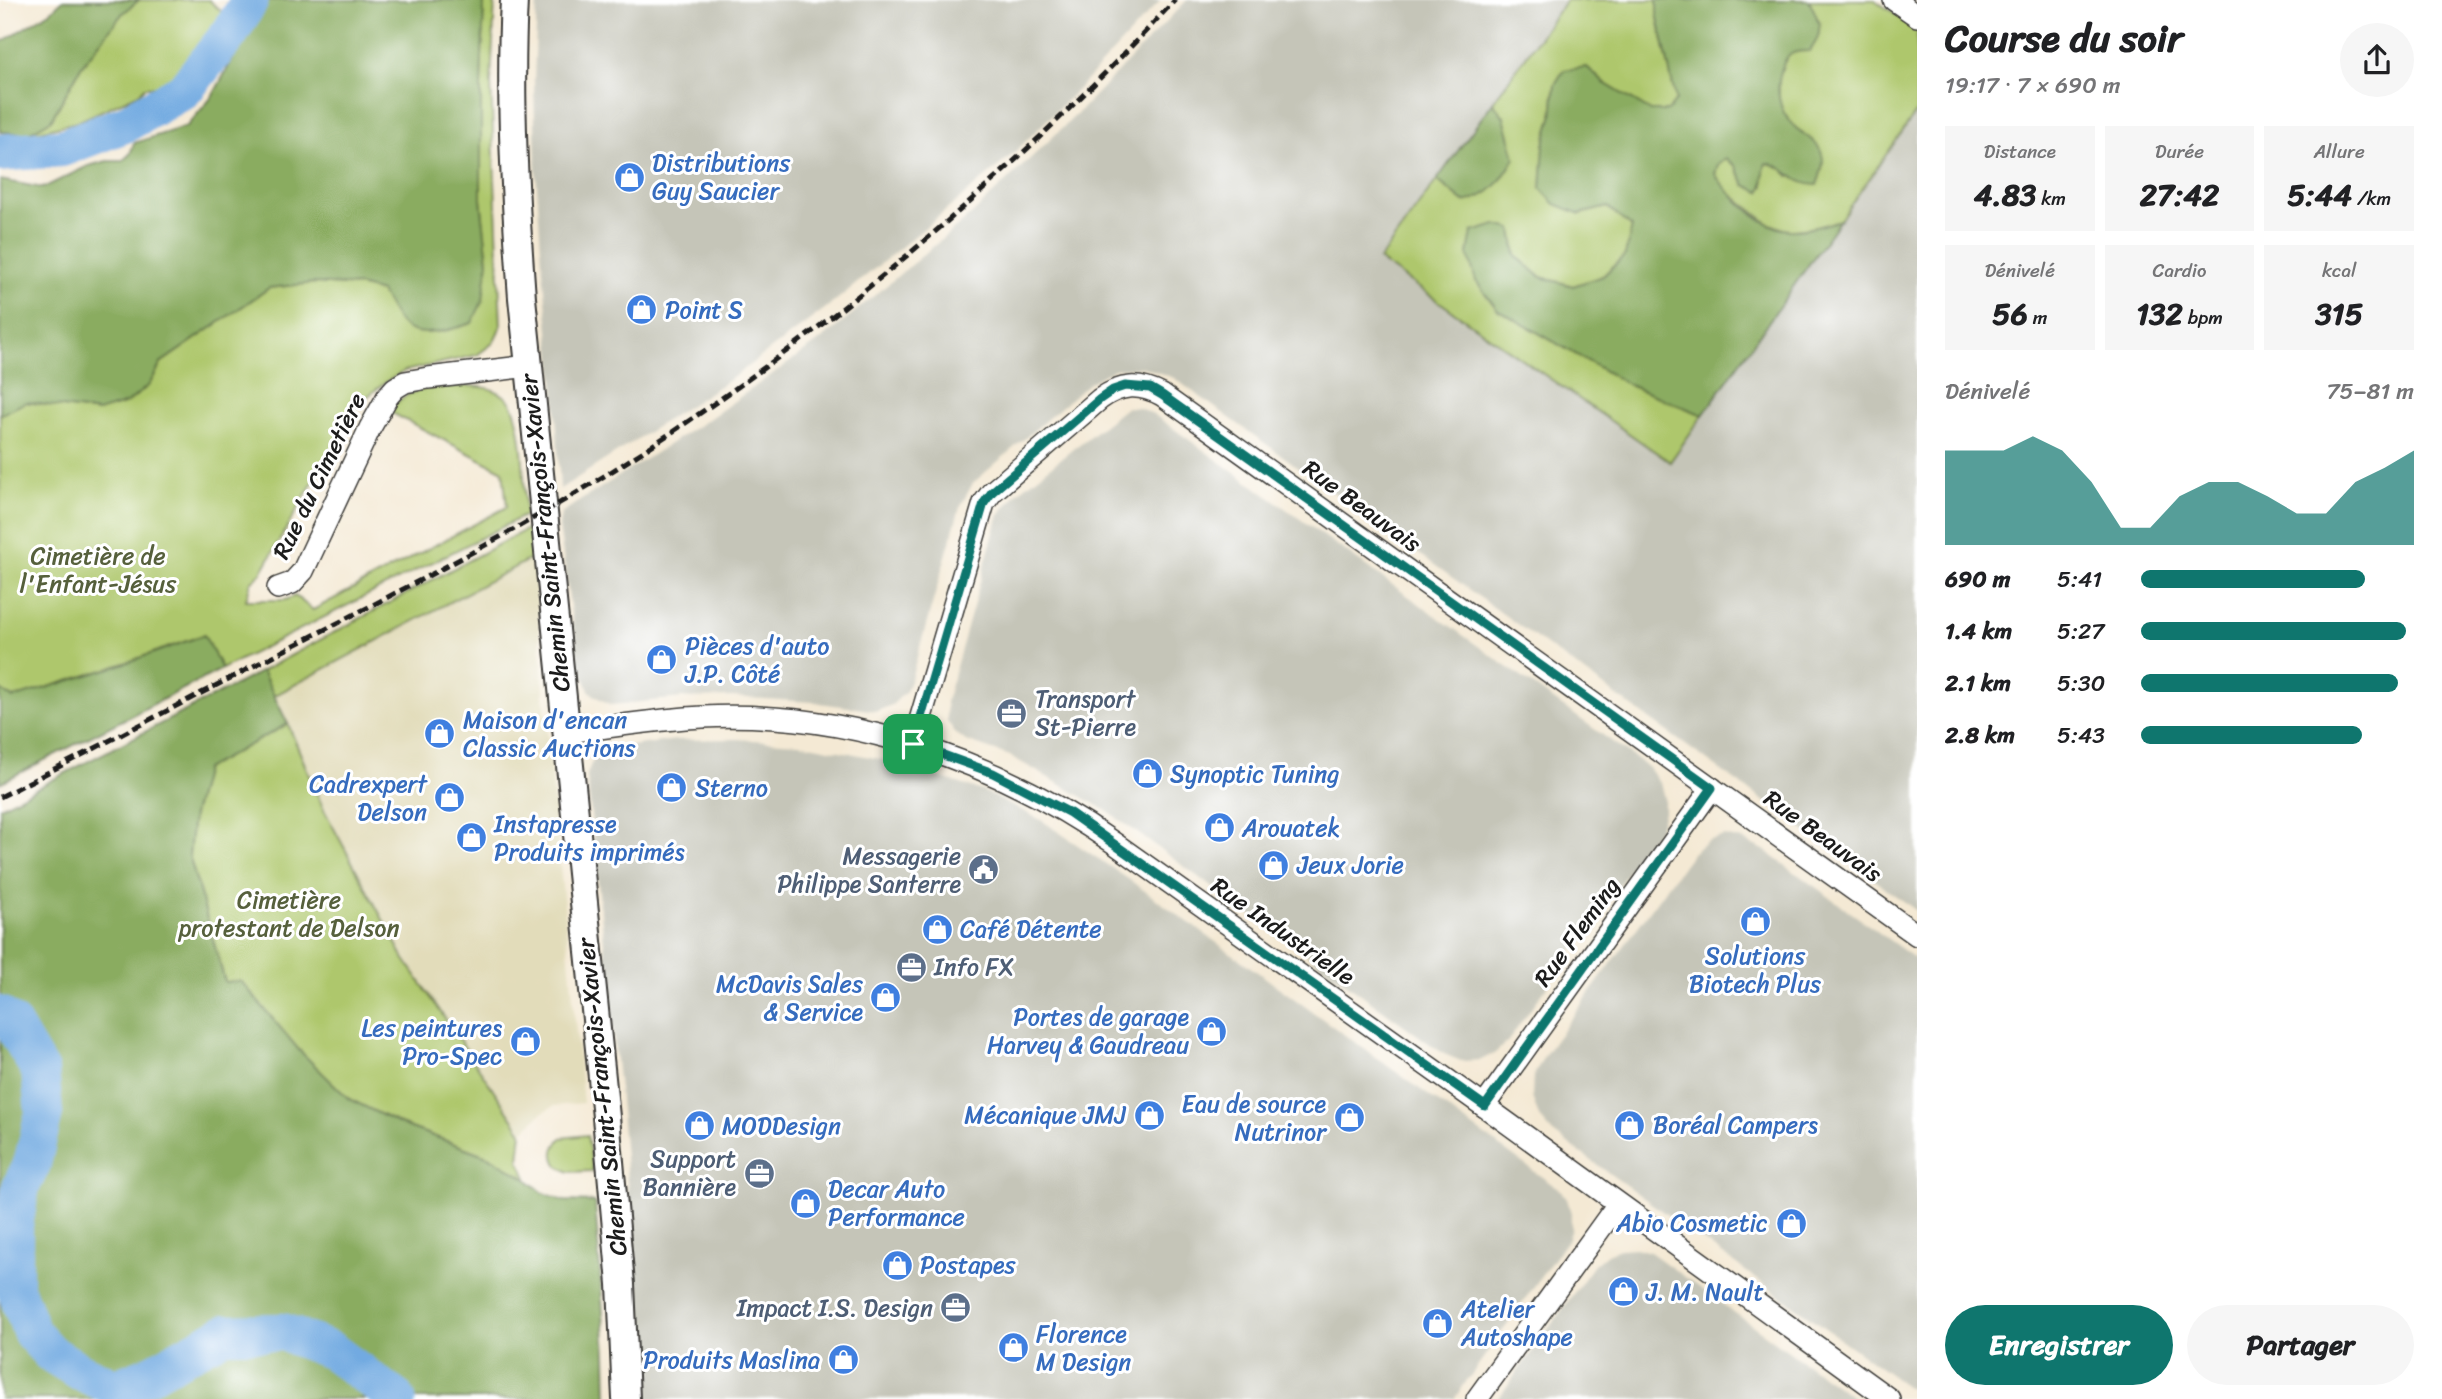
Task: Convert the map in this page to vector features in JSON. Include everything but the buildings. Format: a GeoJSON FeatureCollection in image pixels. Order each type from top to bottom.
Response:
{"type":"FeatureCollection","features":[{"type":"Feature","properties":{"kind":"street","name":"Chemin Saint-François-Xavier"},"geometry":{"type":"LineString","coordinates":[[514,0],[512,106],[528,366],[607,1127],[621,1283],[626,1399]]}},
{"type":"Feature","properties":{"kind":"street"},"geometry":{"type":"LineString","coordinates":[[1894,0],[1917,16]]}},
{"type":"Feature","properties":{"kind":"street","name":"Rue du Cimetière"},"geometry":{"type":"LineString","coordinates":[[278,589],[296,580],[303,571],[370,428],[395,388],[405,382],[441,376],[528,366]]}},
{"type":"Feature","properties":{"kind":"street","name":"Rue Beauvais"},"geometry":{"type":"LineString","coordinates":[[913,744],[984,503],[992,492],[1100,399],[1113,390],[1137,386],[1150,388],[1917,935]]}},
{"type":"Feature","properties":{"kind":"street","name":"Rue Industrielle"},"geometry":{"type":"LineString","coordinates":[[566,733],[675,719],[737,716],[829,725],[913,744],[993,773],[1070,813],[1485,1106],[1889,1399]]}},
{"type":"Feature","properties":{"kind":"street","name":"Rue Fleming"},"geometry":{"type":"LineString","coordinates":[[1485,1106],[1712,788]]}},
{"type":"Feature","properties":{"kind":"street"},"geometry":{"type":"LineString","coordinates":[[1477,1399],[1618,1204]]}},
{"type":"Feature","properties":{"kind":"shaded area"},"geometry":{"type":"Polygon","coordinates":[[[537,0],[1161,0],[1014,153],[834,302],[735,376],[560,489],[555,392],[536,170],[534,82],[537,0]]]}},
{"type":"Feature","properties":{"kind":"shaded area"},"geometry":{"type":"Polygon","coordinates":[[[1187,0],[1566,0],[1379,260],[1669,462],[1917,111],[1917,911],[1174,378],[1143,367],[1115,369],[1090,382],[973,483],[960,507],[911,678],[906,691],[892,705],[877,711],[813,702],[733,697],[682,698],[611,705],[589,690],[578,662],[559,526],[561,513],[707,420],[821,340],[971,215],[1078,113],[1187,0]]]}},
{"type":"Feature","properties":{"kind":"shaded area"},"geometry":{"type":"Polygon","coordinates":[[[1127,407],[1139,408],[1153,414],[1649,768],[1660,783],[1664,812],[1659,829],[1508,1041],[1495,1053],[1481,1060],[1461,1061],[1444,1054],[1107,811],[1010,756],[966,741],[956,734],[947,721],[946,702],[999,515],[1017,493],[1127,407]]]}},
{"type":"Feature","properties":{"kind":"shaded area"},"geometry":{"type":"Polygon","coordinates":[[[534,557],[545,708],[583,1103],[554,1106],[542,1113],[522,1132],[402,955],[323,808],[274,696],[534,557]]]}},
{"type":"Feature","properties":{"kind":"shaded area"},"geometry":{"type":"Polygon","coordinates":[[[737,739],[799,743],[890,761],[985,792],[1041,820],[1131,881],[1560,1190],[1567,1199],[1571,1212],[1571,1229],[1567,1240],[1454,1399],[643,1399],[642,1354],[620,1099],[587,775],[597,757],[614,748],[676,740],[737,739]]]}},
{"type":"Feature","properties":{"kind":"shaded area"},"geometry":{"type":"Polygon","coordinates":[[[1724,836],[1742,840],[1764,850],[1917,960],[1917,1394],[1553,1133],[1539,1117],[1532,1097],[1533,1077],[1544,1056],[1691,854],[1707,841],[1724,836]]]}},
{"type":"Feature","properties":{"kind":"shaded area"},"geometry":{"type":"Polygon","coordinates":[[[1636,1248],[1650,1252],[1855,1399],[1498,1399],[1594,1265],[1607,1254],[1620,1249],[1636,1248]]]}},
{"type":"Feature","properties":{"kind":"green space"},"geometry":{"type":"Polygon","coordinates":[[[63,0],[139,0],[122,14],[81,67],[51,120],[27,134],[0,132],[0,43],[50,12],[63,0]]]}},
{"type":"Feature","properties":{"kind":"green space"},"geometry":{"type":"Polygon","coordinates":[[[139,0],[209,0],[224,14],[192,62],[171,80],[145,87],[139,94],[77,122],[27,134],[51,120],[81,67],[122,14],[139,0]]]}},
{"type":"Feature","properties":{"kind":"green space"},"geometry":{"type":"Polygon","coordinates":[[[269,0],[484,0],[481,199],[488,262],[483,300],[472,323],[436,332],[417,332],[409,330],[399,322],[381,292],[359,286],[314,283],[269,288],[162,362],[149,385],[127,403],[98,412],[26,402],[0,415],[0,180],[43,188],[88,166],[107,161],[122,161],[130,154],[134,143],[187,126],[212,97],[257,14],[269,0]]]}},
{"type":"Feature","properties":{"kind":"green space","name":"Cimetière de l'Enfant-Jésus"},"geometry":{"type":"Polygon","coordinates":[[[484,0],[495,0],[491,83],[501,326],[493,343],[477,355],[405,371],[387,381],[357,405],[261,573],[251,582],[246,600],[285,600],[295,596],[313,610],[507,507],[503,471],[388,411],[400,399],[413,392],[445,387],[479,387],[492,389],[509,400],[519,426],[526,515],[222,669],[203,635],[114,667],[13,698],[0,690],[0,413],[26,402],[98,412],[149,385],[162,362],[269,288],[314,283],[359,286],[381,292],[402,325],[488,262],[481,199],[484,0]]]}},
{"type":"Feature","properties":{"kind":"green space"},"geometry":{"type":"Polygon","coordinates":[[[1566,0],[1657,0],[1657,13],[1676,100],[1668,112],[1652,112],[1604,83],[1587,67],[1555,85],[1552,118],[1544,145],[1580,214],[1607,207],[1632,227],[1625,255],[1603,276],[1573,286],[1540,277],[1516,256],[1512,229],[1497,309],[1631,386],[1703,415],[1670,462],[1379,260],[1437,180],[1464,202],[1504,117],[1493,102],[1566,0]]]}},
{"type":"Feature","properties":{"kind":"green space"},"geometry":{"type":"Polygon","coordinates":[[[1657,0],[1809,0],[1819,26],[1818,38],[1809,51],[1800,51],[1787,57],[1780,73],[1778,90],[1788,120],[1817,145],[1823,157],[1817,185],[1801,182],[1780,168],[1766,163],[1760,192],[1745,185],[1736,166],[1726,159],[1718,164],[1715,174],[1729,192],[1771,225],[1792,230],[1840,220],[1703,415],[1631,386],[1497,309],[1476,281],[1468,254],[1472,232],[1496,225],[1512,229],[1516,256],[1541,277],[1573,286],[1603,276],[1625,255],[1632,227],[1608,207],[1580,214],[1555,204],[1541,189],[1544,145],[1552,118],[1555,84],[1564,70],[1587,67],[1604,83],[1651,111],[1668,111],[1676,100],[1657,13],[1657,0]]]}},
{"type":"Feature","properties":{"kind":"green space"},"geometry":{"type":"Polygon","coordinates":[[[1809,0],[1875,0],[1917,30],[1917,111],[1840,220],[1818,227],[1789,231],[1768,223],[1725,189],[1715,174],[1718,164],[1726,159],[1736,166],[1745,185],[1764,187],[1763,172],[1766,163],[1778,164],[1790,177],[1808,138],[1792,125],[1779,107],[1779,76],[1786,57],[1820,25],[1809,0]]]}},
{"type":"Feature","properties":{"kind":"green space"},"geometry":{"type":"Polygon","coordinates":[[[1493,102],[1504,117],[1515,158],[1501,180],[1489,192],[1464,202],[1437,180],[1493,102]]]}},
{"type":"Feature","properties":{"kind":"green space"},"geometry":{"type":"Polygon","coordinates":[[[529,528],[534,557],[274,696],[262,671],[529,528]]]}},
{"type":"Feature","properties":{"kind":"green space"},"geometry":{"type":"Polygon","coordinates":[[[204,635],[222,669],[0,783],[0,690],[13,698],[114,667],[204,635]]]}},
{"type":"Feature","properties":{"kind":"green space"},"geometry":{"type":"Polygon","coordinates":[[[262,671],[288,724],[205,769],[193,815],[189,855],[225,982],[241,981],[299,1050],[349,1099],[400,1124],[490,1157],[528,1180],[542,1192],[564,1201],[595,1202],[607,1399],[0,1399],[0,807],[262,671]]]}},
{"type":"Feature","properties":{"kind":"green space","name":"Cimetière protestant de Delson"},"geometry":{"type":"Polygon","coordinates":[[[288,724],[323,808],[402,955],[522,1132],[519,1160],[528,1180],[490,1157],[400,1124],[349,1099],[225,982],[189,855],[193,815],[204,769],[288,724]]]}},
{"type":"Feature","properties":{"kind":"green space"},"geometry":{"type":"Polygon","coordinates":[[[587,1135],[593,1171],[569,1172],[558,1166],[554,1152],[561,1138],[587,1135]]]}},
{"type":"Feature","properties":{"kind":"waterway"},"geometry":{"type":"LineString","coordinates":[[0,153],[62,148],[125,124],[184,90],[230,33],[250,0]]}},
{"type":"Feature","properties":{"kind":"waterway"},"geometry":{"type":"LineString","coordinates":[[0,1015],[13,1025],[40,1071],[44,1113],[32,1164],[21,1186],[14,1226],[14,1285],[32,1333],[50,1353],[81,1372],[116,1388],[151,1374],[225,1333],[283,1332],[332,1351],[397,1399]]}},
{"type":"Feature","properties":{"kind":"railway"},"geometry":{"type":"LineString","coordinates":[[0,797],[490,542],[570,497],[686,422],[836,313],[977,195],[1045,132],[1175,0]]}},
{"type":"Feature","properties":{"kind":"place","name":"Distributions Guy Saucier"},"geometry":{"type":"Point","coordinates":[629,177]}},
{"type":"Feature","properties":{"kind":"place","name":"Point S"},"geometry":{"type":"Point","coordinates":[642,310]}},
{"type":"Feature","properties":{"kind":"place","name":"Pièces d'auto J.P. Côté"},"geometry":{"type":"Point","coordinates":[662,660]}},
{"type":"Feature","properties":{"kind":"place","name":"Transport St-Pierre"},"geometry":{"type":"Point","coordinates":[1012,713]}},
{"type":"Feature","properties":{"kind":"place","name":"Maison d'encan Classic Auctions"},"geometry":{"type":"Point","coordinates":[440,734]}},
{"type":"Feature","properties":{"kind":"place","name":"Synoptic Tuning"},"geometry":{"type":"Point","coordinates":[1147,774]}},
{"type":"Feature","properties":{"kind":"place","name":"Sterno"},"geometry":{"type":"Point","coordinates":[672,788]}},
{"type":"Feature","properties":{"kind":"place","name":"Cadrexpert Delson"},"geometry":{"type":"Point","coordinates":[450,798]}},
{"type":"Feature","properties":{"kind":"place","name":"Arouatek"},"geometry":{"type":"Point","coordinates":[1219,828]}},
{"type":"Feature","properties":{"kind":"place","name":"Instapresse Produits imprimés"},"geometry":{"type":"Point","coordinates":[471,838]}},
{"type":"Feature","properties":{"kind":"place","name":"Jeux Jorie"},"geometry":{"type":"Point","coordinates":[1274,865]}},
{"type":"Feature","properties":{"kind":"place","name":"Messagerie Philippe Santerre"},"geometry":{"type":"Point","coordinates":[984,870]}},
{"type":"Feature","properties":{"kind":"place","name":"Solutions Biotech Plus"},"geometry":{"type":"Point","coordinates":[1755,922]}},
{"type":"Feature","properties":{"kind":"place","name":"Café Détente"},"geometry":{"type":"Point","coordinates":[937,929]}},
{"type":"Feature","properties":{"kind":"place","name":"Info FX"},"geometry":{"type":"Point","coordinates":[911,967]}},
{"type":"Feature","properties":{"kind":"place","name":"McDavis Sales & Service"},"geometry":{"type":"Point","coordinates":[886,998]}},
{"type":"Feature","properties":{"kind":"place","name":"Portes de garage Harvey & Gaudreau"},"geometry":{"type":"Point","coordinates":[1212,1031]}},
{"type":"Feature","properties":{"kind":"place","name":"Les peintures Pro-Spec"},"geometry":{"type":"Point","coordinates":[525,1042]}},
{"type":"Feature","properties":{"kind":"place","name":"Mécanique JMJ"},"geometry":{"type":"Point","coordinates":[1149,1115]}},
{"type":"Feature","properties":{"kind":"place","name":"Eau de source Nutrinor"},"geometry":{"type":"Point","coordinates":[1349,1118]}},
{"type":"Feature","properties":{"kind":"place","name":"Boréal Campers"},"geometry":{"type":"Point","coordinates":[1630,1125]}},
{"type":"Feature","properties":{"kind":"place","name":"MODDesign"},"geometry":{"type":"Point","coordinates":[699,1126]}},
{"type":"Feature","properties":{"kind":"place","name":"Support Bannière"},"geometry":{"type":"Point","coordinates":[759,1173]}},
{"type":"Feature","properties":{"kind":"place","name":"Decar Auto Performance"},"geometry":{"type":"Point","coordinates":[805,1203]}},
{"type":"Feature","properties":{"kind":"place","name":"Abio Cosmetic"},"geometry":{"type":"Point","coordinates":[1791,1223]}},
{"type":"Feature","properties":{"kind":"place","name":"Postapes"},"geometry":{"type":"Point","coordinates":[897,1265]}},
{"type":"Feature","properties":{"kind":"place","name":"J. M. Nault"},"geometry":{"type":"Point","coordinates":[1623,1292]}},
{"type":"Feature","properties":{"kind":"place","name":"Impact I.S. Design"},"geometry":{"type":"Point","coordinates":[956,1308]}},
{"type":"Feature","properties":{"kind":"place","name":"Atelier Autoshape"},"geometry":{"type":"Point","coordinates":[1438,1323]}},
{"type":"Feature","properties":{"kind":"place","name":"Florence M Design"},"geometry":{"type":"Point","coordinates":[1013,1348]}},
{"type":"Feature","properties":{"kind":"place","name":"Produits Maslina"},"geometry":{"type":"Point","coordinates":[843,1360]}},
{"type":"Feature","properties":{"kind":"route"},"geometry":{"type":"LineString","coordinates":[[1137,386],[1150,388],[1162,395],[1712,788],[1485,1106],[1070,813],[1016,783],[913,744],[984,503],[992,492],[1100,399],[1113,390],[1137,386]]}}]}
